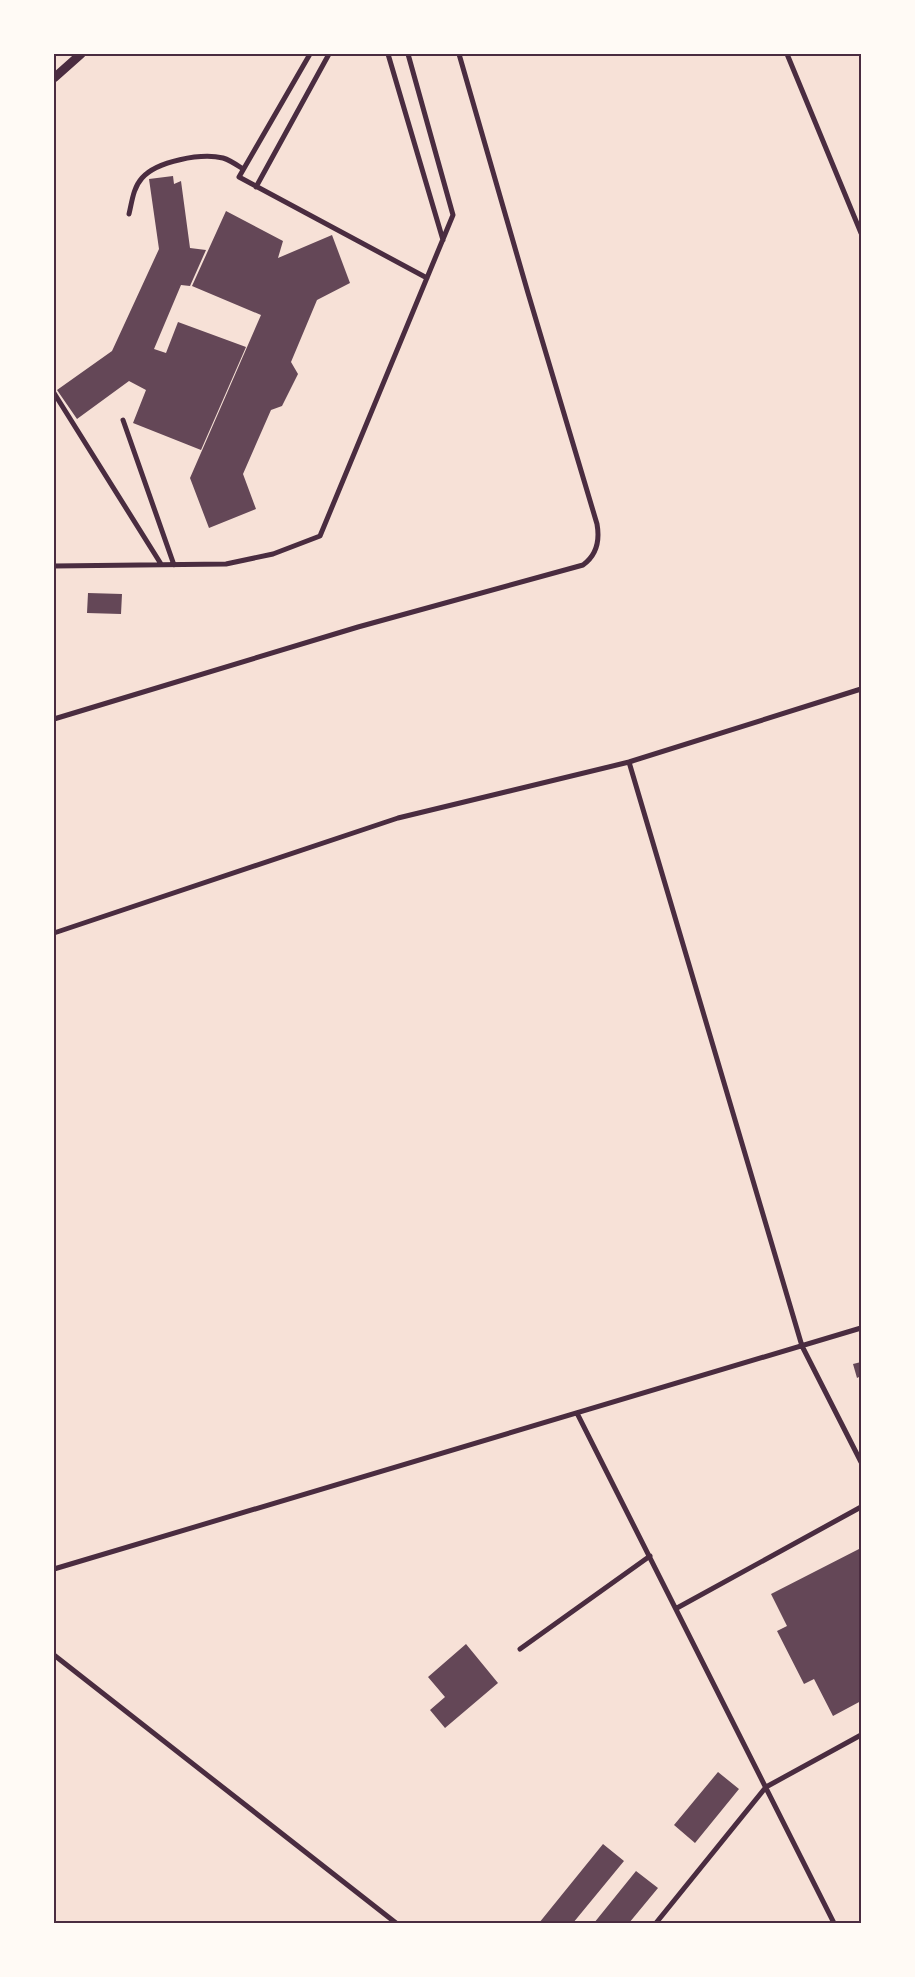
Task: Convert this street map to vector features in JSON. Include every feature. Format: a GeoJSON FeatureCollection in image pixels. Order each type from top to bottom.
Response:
{"type":"FeatureCollection","features":[{"type":"Feature","properties":{"kind":"street"},"geometry":{"type":"LineString","coordinates":[[54,78],[81,54]]}},
{"type":"Feature","properties":{"kind":"street"},"geometry":{"type":"LineString","coordinates":[[310,54],[239,178],[427,278]]}},
{"type":"Feature","properties":{"kind":"street"},"geometry":{"type":"LineString","coordinates":[[256,187],[329,54]]}},
{"type":"Feature","properties":{"kind":"street"},"geometry":{"type":"LineString","coordinates":[[388,54],[443,241]]}},
{"type":"Feature","properties":{"kind":"street"},"geometry":{"type":"LineString","coordinates":[[54,566],[204,565],[248,560],[281,551],[320,536],[454,215],[408,54]]}},
{"type":"Feature","properties":{"kind":"street"},"geometry":{"type":"LineString","coordinates":[[54,719],[286,648],[582,565],[592,556],[598,542],[596,524],[460,54]]}},
{"type":"Feature","properties":{"kind":"street"},"geometry":{"type":"LineString","coordinates":[[787,54],[861,233]]}},
{"type":"Feature","properties":{"kind":"street"},"geometry":{"type":"LineString","coordinates":[[129,214],[134,191],[142,178],[153,170],[167,164],[189,158],[214,156],[228,160],[243,169]]}},
{"type":"Feature","properties":{"kind":"street"},"geometry":{"type":"LineString","coordinates":[[54,393],[160,564]]}},
{"type":"Feature","properties":{"kind":"street"},"geometry":{"type":"LineString","coordinates":[[123,420],[174,565]]}},
{"type":"Feature","properties":{"kind":"street"},"geometry":{"type":"LineString","coordinates":[[54,933],[390,820],[629,762],[861,690]]}},
{"type":"Feature","properties":{"kind":"street"},"geometry":{"type":"LineString","coordinates":[[629,762],[802,1346],[861,1462]]}},
{"type":"Feature","properties":{"kind":"street"},"geometry":{"type":"LineString","coordinates":[[54,1569],[861,1328]]}},
{"type":"Feature","properties":{"kind":"street"},"geometry":{"type":"LineString","coordinates":[[577,1413],[677,1608],[834,1923]]}},
{"type":"Feature","properties":{"kind":"street"},"geometry":{"type":"LineString","coordinates":[[677,1608],[861,1507]]}},
{"type":"Feature","properties":{"kind":"street"},"geometry":{"type":"LineString","coordinates":[[520,1649],[650,1556]]}},
{"type":"Feature","properties":{"kind":"street"},"geometry":{"type":"LineString","coordinates":[[54,1655],[396,1923]]}},
{"type":"Feature","properties":{"kind":"street"},"geometry":{"type":"LineString","coordinates":[[656,1923],[766,1787],[861,1735]]}},
{"type":"Feature","properties":{"kind":"building"},"geometry":{"type":"Polygon","coordinates":[[[173,176],[174,184],[181,181],[190,248],[206,250],[190,286],[181,285],[154,349],[166,353],[178,322],[246,347],[201,450],[133,423],[146,390],[129,381],[77,419],[57,390],[112,351],[159,249],[149,179],[173,176]]]}},
{"type":"Feature","properties":{"kind":"building"},"geometry":{"type":"Polygon","coordinates":[[[226,211],[283,241],[278,258],[332,235],[350,283],[317,300],[291,362],[298,374],[282,406],[271,410],[243,474],[256,509],[209,528],[190,478],[261,315],[192,286],[226,211]]]}},
{"type":"Feature","properties":{"kind":"building"},"geometry":{"type":"Polygon","coordinates":[[[88,593],[122,594],[121,614],[87,613],[88,593]]]}},
{"type":"Feature","properties":{"kind":"building"},"geometry":{"type":"Polygon","coordinates":[[[861,1362],[861,1376],[857,1378],[853,1364],[861,1362]]]}},
{"type":"Feature","properties":{"kind":"building"},"geometry":{"type":"Polygon","coordinates":[[[859,1549],[861,1553],[861,1701],[833,1716],[814,1679],[804,1684],[777,1631],[787,1626],[771,1594],[859,1549]]]}},
{"type":"Feature","properties":{"kind":"building"},"geometry":{"type":"Polygon","coordinates":[[[466,1644],[498,1683],[445,1728],[430,1710],[445,1697],[428,1677],[466,1644]]]}},
{"type":"Feature","properties":{"kind":"building"},"geometry":{"type":"Polygon","coordinates":[[[718,1772],[739,1789],[695,1843],[674,1825],[718,1772]]]}},
{"type":"Feature","properties":{"kind":"building"},"geometry":{"type":"Polygon","coordinates":[[[603,1844],[624,1861],[573,1923],[539,1923],[603,1844]]]}},
{"type":"Feature","properties":{"kind":"building"},"geometry":{"type":"Polygon","coordinates":[[[636,1871],[658,1888],[629,1923],[594,1923],[636,1871]]]}}]}
